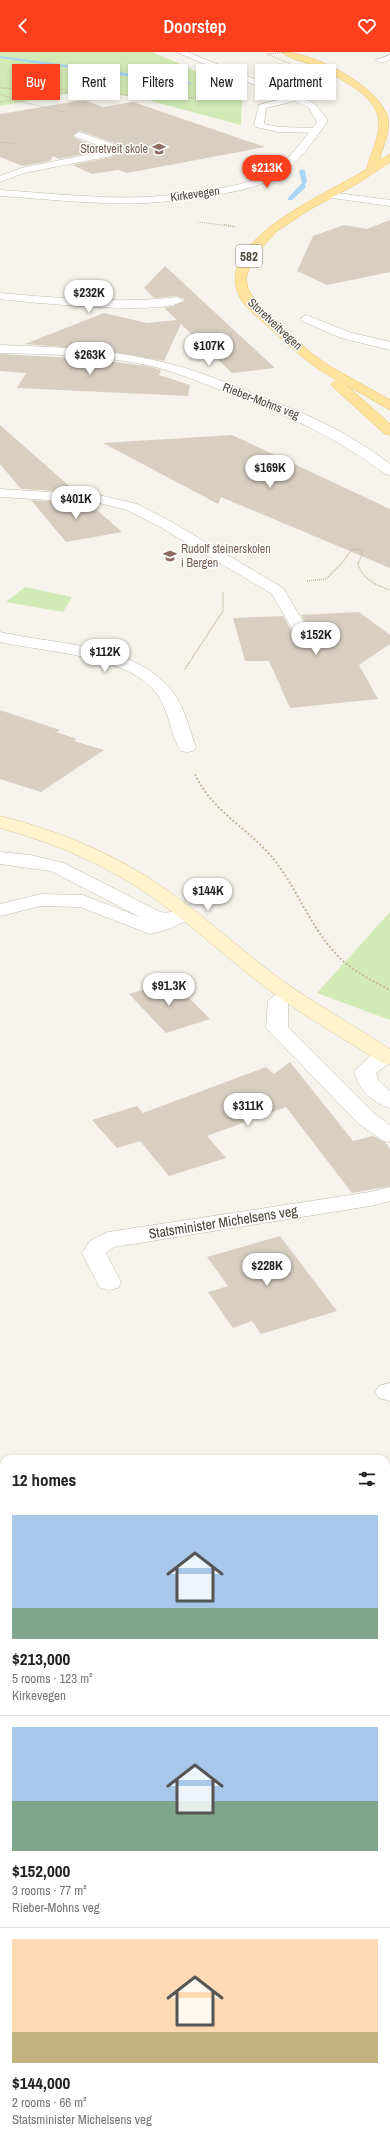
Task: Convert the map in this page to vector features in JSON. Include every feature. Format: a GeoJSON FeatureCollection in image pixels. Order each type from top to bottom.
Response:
{"type":"FeatureCollection","features":[{"type":"Feature","properties":{"kind":"main road"},"geometry":{"type":"LineString","coordinates":[[287,52],[345,79],[370,97],[380,108],[384,119],[383,138],[375,152],[372,169]]}},
{"type":"Feature","properties":{"kind":"main road"},"geometry":{"type":"LineString","coordinates":[[306,52],[360,80],[384,97]]}},
{"type":"Feature","properties":{"kind":"main road","name":"Storetveitvegen"},"geometry":{"type":"LineString","coordinates":[[390,157],[329,195],[291,216],[262,240],[248,257],[241,278],[242,289],[247,299],[293,343],[326,370],[338,385],[390,431]]}},
{"type":"Feature","properties":{"kind":"main road","name":"Storetveitvegen"},"geometry":{"type":"LineString","coordinates":[[326,370],[361,387],[390,406]]}},
{"type":"Feature","properties":{"kind":"main road"},"geometry":{"type":"LineString","coordinates":[[0,822],[59,840],[107,861],[162,895],[177,917],[288,994],[387,1056]]}},
{"type":"Feature","properties":{"kind":"street","name":"Kirkevegen"},"geometry":{"type":"LineString","coordinates":[[180,52],[255,82]]}},
{"type":"Feature","properties":{"kind":"street"},"geometry":{"type":"LineString","coordinates":[[380,60],[390,57]]}},
{"type":"Feature","properties":{"kind":"street"},"geometry":{"type":"LineString","coordinates":[[287,100],[262,107],[259,125],[266,128],[315,131]]}},
{"type":"Feature","properties":{"kind":"street","name":"Kirkevegen"},"geometry":{"type":"LineString","coordinates":[[0,193],[133,200],[168,198],[221,191],[257,181],[280,170],[315,131],[322,119],[315,108],[300,100]]}},
{"type":"Feature","properties":{"kind":"street"},"geometry":{"type":"LineString","coordinates":[[0,179],[21,171],[110,153],[110,146],[79,135]]}},
{"type":"Feature","properties":{"kind":"street"},"geometry":{"type":"LineString","coordinates":[[329,195],[390,204]]}},
{"type":"Feature","properties":{"kind":"street"},"geometry":{"type":"LineString","coordinates":[[0,296],[123,304],[158,303],[177,300]]}},
{"type":"Feature","properties":{"kind":"street"},"geometry":{"type":"LineString","coordinates":[[306,319],[345,335],[390,346]]}},
{"type":"Feature","properties":{"kind":"street","name":"Rieber-Mohns veg"},"geometry":{"type":"LineString","coordinates":[[0,349],[111,356],[183,371],[284,409],[317,424],[349,442],[390,471]]}},
{"type":"Feature","properties":{"kind":"street"},"geometry":{"type":"LineString","coordinates":[[0,493],[99,499],[132,506],[278,591],[305,638]]}},
{"type":"Feature","properties":{"kind":"street"},"geometry":{"type":"LineString","coordinates":[[0,637],[21,643],[85,652],[130,665],[144,672],[164,692],[176,712],[186,747]]}},
{"type":"Feature","properties":{"kind":"street"},"geometry":{"type":"LineString","coordinates":[[0,858],[30,861],[57,867],[153,916],[177,917]]}},
{"type":"Feature","properties":{"kind":"street"},"geometry":{"type":"LineString","coordinates":[[0,910],[40,900],[71,900],[98,905],[125,919],[150,928],[177,917]]}},
{"type":"Feature","properties":{"kind":"street"},"geometry":{"type":"LineString","coordinates":[[288,994],[278,1002],[277,1028],[368,1119],[390,1135]]}},
{"type":"Feature","properties":{"kind":"street"},"geometry":{"type":"LineString","coordinates":[[387,1056],[365,1071],[366,1078],[376,1092],[390,1101]]}},
{"type":"Feature","properties":{"kind":"street","name":"Statsminister Michelsens veg"},"geometry":{"type":"LineString","coordinates":[[109,1282],[94,1253],[98,1246],[108,1240],[370,1199],[390,1194]]}},
{"type":"Feature","properties":{"kind":"path"},"geometry":{"type":"LineString","coordinates":[[287,52],[267,54],[291,64]]}},
{"type":"Feature","properties":{"kind":"path"},"geometry":{"type":"LineString","coordinates":[[0,88],[68,90]]}},
{"type":"Feature","properties":{"kind":"path"},"geometry":{"type":"LineString","coordinates":[[0,94],[12,99]]}},
{"type":"Feature","properties":{"kind":"path"},"geometry":{"type":"LineString","coordinates":[[120,94],[255,100]]}},
{"type":"Feature","properties":{"kind":"path"},"geometry":{"type":"LineString","coordinates":[[0,102],[15,100],[66,113]]}},
{"type":"Feature","properties":{"kind":"path"},"geometry":{"type":"LineString","coordinates":[[153,682],[186,669],[223,611],[224,583],[326,579],[344,562],[352,549],[362,550],[362,555],[358,564],[363,576],[390,590]]}},
{"type":"Feature","properties":{"kind":"path"},"geometry":{"type":"LineString","coordinates":[[186,747],[198,784],[230,820],[260,844],[277,863],[333,951],[355,969],[390,990]]}},
{"type":"Feature","properties":{"kind":"green space"},"geometry":{"type":"Polygon","coordinates":[[[0,52],[152,52],[181,64],[128,64],[128,96],[120,95],[120,64],[68,64],[68,94],[60,95],[60,64],[12,64],[12,100],[34,100],[0,106],[0,52]]]}},
{"type":"Feature","properties":{"kind":"green space"},"geometry":{"type":"Polygon","coordinates":[[[188,67],[196,72],[196,100],[242,100],[241,125],[147,100],[188,100],[188,67]]]}},
{"type":"Feature","properties":{"kind":"green space"},"geometry":{"type":"Polygon","coordinates":[[[25,587],[72,597],[63,612],[6,602],[25,587]]]}},
{"type":"Feature","properties":{"kind":"green space"},"geometry":{"type":"Polygon","coordinates":[[[390,912],[390,1020],[317,993],[390,912]]]}},
{"type":"Feature","properties":{"kind":"building"},"geometry":{"type":"Polygon","coordinates":[[[84,100],[103,107],[133,102],[265,147],[127,173],[118,170],[92,174],[72,165],[111,157],[117,153],[114,143],[80,131],[73,135],[75,138],[104,150],[59,159],[53,156],[50,161],[23,166],[0,157],[0,114],[84,100]]]}},
{"type":"Feature","properties":{"kind":"building"},"geometry":{"type":"Polygon","coordinates":[[[390,220],[390,272],[327,285],[297,271],[313,236],[344,225],[367,229],[390,220]]]}},
{"type":"Feature","properties":{"kind":"building"},"geometry":{"type":"Polygon","coordinates":[[[165,266],[275,368],[232,373],[181,324],[164,361],[109,351],[25,344],[104,313],[147,323],[177,320],[164,308],[173,306],[184,301],[184,299],[177,296],[154,298],[144,288],[165,266]]]}},
{"type":"Feature","properties":{"kind":"building"},"geometry":{"type":"Polygon","coordinates":[[[0,354],[92,359],[147,366],[161,370],[159,375],[190,385],[188,396],[17,388],[26,373],[0,371],[0,354]]]}},
{"type":"Feature","properties":{"kind":"building"},"geometry":{"type":"Polygon","coordinates":[[[0,425],[76,492],[21,489],[0,464],[0,425]]]}},
{"type":"Feature","properties":{"kind":"building"},"geometry":{"type":"Polygon","coordinates":[[[232,435],[390,509],[390,568],[221,497],[218,504],[103,443],[232,435]]]}},
{"type":"Feature","properties":{"kind":"building"},"geometry":{"type":"Polygon","coordinates":[[[31,500],[90,504],[122,532],[66,542],[31,500]]]}},
{"type":"Feature","properties":{"kind":"building"},"geometry":{"type":"Polygon","coordinates":[[[359,612],[390,635],[390,644],[359,665],[378,699],[290,708],[269,661],[245,661],[233,618],[283,616],[298,642],[311,642],[314,637],[301,615],[359,612]]]}},
{"type":"Feature","properties":{"kind":"building"},"geometry":{"type":"Polygon","coordinates":[[[0,710],[60,730],[56,732],[77,739],[74,741],[104,750],[41,792],[0,779],[0,710]]]}},
{"type":"Feature","properties":{"kind":"building"},"geometry":{"type":"Polygon","coordinates":[[[172,981],[210,1019],[166,1033],[129,994],[172,981]]]}},
{"type":"Feature","properties":{"kind":"building"},"geometry":{"type":"Polygon","coordinates":[[[290,1062],[353,1141],[373,1136],[385,1142],[390,1149],[390,1186],[352,1193],[286,1107],[207,1136],[226,1158],[169,1176],[140,1141],[117,1148],[92,1120],[137,1106],[143,1113],[266,1067],[274,1074],[290,1062]]]}},
{"type":"Feature","properties":{"kind":"building"},"geometry":{"type":"Polygon","coordinates":[[[280,1236],[337,1311],[261,1334],[252,1321],[233,1328],[208,1292],[228,1286],[207,1257],[280,1236]]]}},
{"type":"Feature","properties":{"kind":"waterway"},"geometry":{"type":"LineString","coordinates":[[0,57],[128,75]]}},
{"type":"Feature","properties":{"kind":"waterway"},"geometry":{"type":"LineString","coordinates":[[302,171],[304,182]]}},
{"type":"Feature","properties":{"kind":"waterway"},"geometry":{"type":"LineString","coordinates":[[290,199],[303,187],[303,185]]}},
{"type":"Feature","properties":{"kind":"place","name":"Storetveit skole"},"geometry":{"type":"Point","coordinates":[159,149]}},
{"type":"Feature","properties":{"kind":"place","name":"Rudolf steinerskolen i Bergen"},"geometry":{"type":"Point","coordinates":[170,556]}}]}
